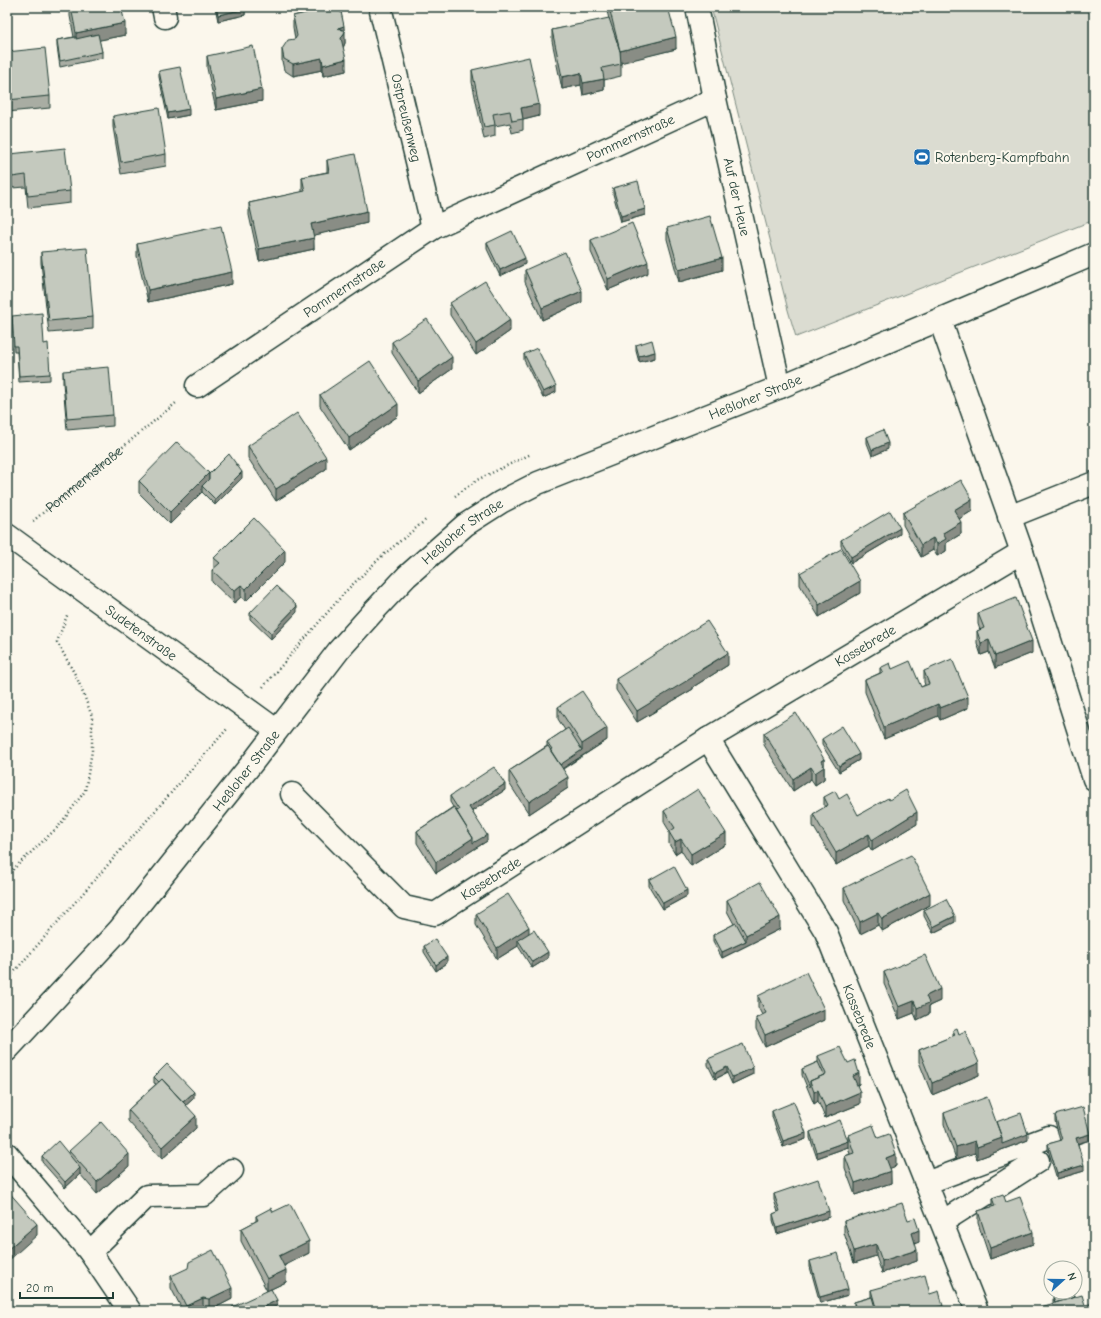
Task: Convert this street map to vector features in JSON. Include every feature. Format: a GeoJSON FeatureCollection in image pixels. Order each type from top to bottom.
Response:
{"type":"FeatureCollection","features":[{"type":"Feature","properties":{"kind":"street","name":"Ostpreußenweg"},"geometry":{"type":"LineString","coordinates":[[380,7],[434,228]]}},
{"type":"Feature","properties":{"kind":"street","name":"Auf der Heue"},"geometry":{"type":"LineString","coordinates":[[697,7],[780,386]]}},
{"type":"Feature","properties":{"kind":"street","name":"Pommernstraße"},"geometry":{"type":"LineString","coordinates":[[197,386],[434,228],[716,99]]}},
{"type":"Feature","properties":{"kind":"street","name":"Heßloher Straße"},"geometry":{"type":"LineString","coordinates":[[7,1050],[119,930],[339,650],[407,576],[465,525],[501,502],[538,483],[780,386],[1094,254]]}},
{"type":"Feature","properties":{"kind":"street"},"geometry":{"type":"LineString","coordinates":[[940,320],[1022,552],[1094,779]]}},
{"type":"Feature","properties":{"kind":"street"},"geometry":{"type":"LineString","coordinates":[[1009,518],[1094,483]]}},
{"type":"Feature","properties":{"kind":"street","name":"Sudetenstraße"},"geometry":{"type":"LineString","coordinates":[[9,537],[276,730]]}},
{"type":"Feature","properties":{"kind":"street","name":"Kassebrede"},"geometry":{"type":"LineString","coordinates":[[292,794],[404,907],[435,914],[708,739],[1022,552]]}},
{"type":"Feature","properties":{"kind":"street","name":"Kassebrede"},"geometry":{"type":"LineString","coordinates":[[708,739],[826,932],[977,1311]]}},
{"type":"Feature","properties":{"kind":"street"},"geometry":{"type":"LineString","coordinates":[[926,1183],[1050,1137]]}},
{"type":"Feature","properties":{"kind":"street"},"geometry":{"type":"LineString","coordinates":[[7,1154],[90,1252],[130,1311]]}},
{"type":"Feature","properties":{"kind":"street"},"geometry":{"type":"LineString","coordinates":[[942,1222],[1038,1161]]}},
{"type":"Feature","properties":{"kind":"street"},"geometry":{"type":"LineString","coordinates":[[90,1252],[147,1196],[204,1195],[232,1170]]}},
{"type":"Feature","properties":{"kind":"path","name":"Pommernstraße"},"geometry":{"type":"LineString","coordinates":[[9,537],[197,386]]}},
{"type":"Feature","properties":{"kind":"path"},"geometry":{"type":"LineString","coordinates":[[7,875],[59,826],[85,792],[92,751],[92,716],[77,678],[57,642],[70,608]]}},
{"type":"Feature","properties":{"kind":"shaded area","name":"Rotenberg-Kampfbahn"},"geometry":{"type":"Polygon","coordinates":[[[711,7],[1094,7],[1094,220],[796,337],[711,7]]]}},
{"type":"Feature","properties":{"kind":"building"},"geometry":{"type":"Polygon","coordinates":[[[71,7],[121,7],[125,23],[76,33],[71,7]]]}},
{"type":"Feature","properties":{"kind":"building"},"geometry":{"type":"Polygon","coordinates":[[[216,7],[245,7],[245,9],[218,15],[216,7]]]}},
{"type":"Feature","properties":{"kind":"building"},"geometry":{"type":"Polygon","coordinates":[[[313,7],[340,7],[344,26],[338,28],[345,31],[341,38],[346,59],[323,65],[322,58],[293,64],[284,59],[282,49],[288,40],[295,39],[297,36],[293,16],[314,11],[313,7]]]}},
{"type":"Feature","properties":{"kind":"building"},"geometry":{"type":"Polygon","coordinates":[[[609,7],[668,7],[676,37],[620,51],[609,7]]]}},
{"type":"Feature","properties":{"kind":"building"},"geometry":{"type":"Polygon","coordinates":[[[609,18],[620,51],[621,64],[602,68],[604,79],[583,83],[581,73],[562,77],[552,30],[609,18]]]}},
{"type":"Feature","properties":{"kind":"building"},"geometry":{"type":"Polygon","coordinates":[[[98,34],[102,52],[60,61],[57,40],[76,37],[76,39],[98,34]]]}},
{"type":"Feature","properties":{"kind":"building"},"geometry":{"type":"Polygon","coordinates":[[[253,46],[262,89],[216,99],[207,56],[253,46]]]}},
{"type":"Feature","properties":{"kind":"building"},"geometry":{"type":"Polygon","coordinates":[[[45,48],[50,96],[7,100],[7,52],[45,48]]]}},
{"type":"Feature","properties":{"kind":"building"},"geometry":{"type":"Polygon","coordinates":[[[529,57],[539,104],[521,108],[523,119],[512,121],[510,111],[493,114],[495,125],[484,127],[472,70],[529,57]]]}},
{"type":"Feature","properties":{"kind":"building"},"geometry":{"type":"Polygon","coordinates":[[[180,67],[189,109],[168,113],[159,71],[180,67]]]}},
{"type":"Feature","properties":{"kind":"building"},"geometry":{"type":"Polygon","coordinates":[[[159,108],[166,154],[121,162],[113,116],[159,108]]]}},
{"type":"Feature","properties":{"kind":"building"},"geometry":{"type":"Polygon","coordinates":[[[65,148],[70,191],[28,196],[26,175],[12,177],[10,154],[65,148]]]}},
{"type":"Feature","properties":{"kind":"building"},"geometry":{"type":"Polygon","coordinates":[[[355,154],[367,211],[311,224],[314,238],[259,249],[249,203],[305,191],[302,177],[329,172],[327,160],[355,154]]]}},
{"type":"Feature","properties":{"kind":"building"},"geometry":{"type":"Polygon","coordinates":[[[638,181],[645,209],[621,216],[613,188],[638,181]]]}},
{"type":"Feature","properties":{"kind":"building"},"geometry":{"type":"Polygon","coordinates":[[[710,216],[722,258],[679,270],[667,228],[710,216]]]}},
{"type":"Feature","properties":{"kind":"building"},"geometry":{"type":"Polygon","coordinates":[[[632,223],[648,262],[608,279],[591,240],[632,223]]]}},
{"type":"Feature","properties":{"kind":"building"},"geometry":{"type":"Polygon","coordinates":[[[221,226],[232,272],[148,290],[137,244],[221,226]]]}},
{"type":"Feature","properties":{"kind":"building"},"geometry":{"type":"Polygon","coordinates":[[[512,231],[525,258],[500,270],[487,243],[512,231]]]}},
{"type":"Feature","properties":{"kind":"building"},"geometry":{"type":"Polygon","coordinates":[[[87,248],[93,317],[49,321],[41,252],[87,248]]]}},
{"type":"Feature","properties":{"kind":"building"},"geometry":{"type":"Polygon","coordinates":[[[565,252],[582,291],[542,308],[525,270],[565,252]]]}},
{"type":"Feature","properties":{"kind":"building"},"geometry":{"type":"Polygon","coordinates":[[[485,281],[510,320],[476,344],[450,303],[485,281]]]}},
{"type":"Feature","properties":{"kind":"building"},"geometry":{"type":"Polygon","coordinates":[[[42,313],[44,344],[48,343],[50,374],[19,376],[17,346],[14,346],[12,316],[42,313]]]}},
{"type":"Feature","properties":{"kind":"building"},"geometry":{"type":"Polygon","coordinates":[[[427,319],[452,357],[418,381],[392,342],[427,319]]]}},
{"type":"Feature","properties":{"kind":"building"},"geometry":{"type":"Polygon","coordinates":[[[652,340],[655,352],[639,356],[636,345],[652,340]]]}},
{"type":"Feature","properties":{"kind":"building"},"geometry":{"type":"Polygon","coordinates":[[[537,348],[556,386],[543,392],[524,354],[537,348]]]}},
{"type":"Feature","properties":{"kind":"building"},"geometry":{"type":"Polygon","coordinates":[[[370,361],[398,404],[349,438],[320,395],[370,361]]]}},
{"type":"Feature","properties":{"kind":"building"},"geometry":{"type":"Polygon","coordinates":[[[109,367],[113,415],[67,419],[63,371],[109,367]]]}},
{"type":"Feature","properties":{"kind":"building"},"geometry":{"type":"Polygon","coordinates":[[[297,413],[326,457],[276,489],[248,446],[297,413]]]}},
{"type":"Feature","properties":{"kind":"building"},"geometry":{"type":"Polygon","coordinates":[[[883,430],[888,443],[872,450],[867,437],[883,430]]]}},
{"type":"Feature","properties":{"kind":"building"},"geometry":{"type":"Polygon","coordinates":[[[177,442],[209,473],[170,512],[139,481],[177,442]]]}},
{"type":"Feature","properties":{"kind":"building"},"geometry":{"type":"Polygon","coordinates":[[[229,454],[242,472],[215,499],[202,486],[209,479],[209,474],[229,454]]]}},
{"type":"Feature","properties":{"kind":"building"},"geometry":{"type":"Polygon","coordinates":[[[961,480],[972,499],[954,510],[961,522],[943,533],[946,539],[937,544],[933,538],[921,545],[903,513],[961,480]]]}},
{"type":"Feature","properties":{"kind":"building"},"geometry":{"type":"Polygon","coordinates":[[[890,511],[900,528],[851,557],[841,540],[890,511]]]}},
{"type":"Feature","properties":{"kind":"building"},"geometry":{"type":"Polygon","coordinates":[[[254,518],[285,550],[246,589],[241,585],[234,591],[212,570],[220,563],[214,558],[254,518]]]}},
{"type":"Feature","properties":{"kind":"building"},"geometry":{"type":"Polygon","coordinates":[[[841,549],[860,581],[819,605],[800,573],[841,549]]]}},
{"type":"Feature","properties":{"kind":"building"},"geometry":{"type":"Polygon","coordinates":[[[276,586],[297,606],[271,633],[250,613],[276,586]]]}},
{"type":"Feature","properties":{"kind":"building"},"geometry":{"type":"Polygon","coordinates":[[[1016,598],[1032,641],[995,656],[989,640],[981,643],[977,631],[984,628],[978,613],[1016,598]]]}},
{"type":"Feature","properties":{"kind":"building"},"geometry":{"type":"Polygon","coordinates":[[[707,621],[728,653],[692,675],[693,677],[637,711],[616,679],[707,621]]]}},
{"type":"Feature","properties":{"kind":"building"},"geometry":{"type":"Polygon","coordinates":[[[952,659],[968,697],[940,708],[938,704],[884,727],[865,680],[883,672],[880,668],[890,663],[892,669],[910,661],[921,687],[929,684],[924,671],[952,659]]]}},
{"type":"Feature","properties":{"kind":"building"},"geometry":{"type":"Polygon","coordinates":[[[582,691],[607,728],[582,744],[558,707],[582,691]]]}},
{"type":"Feature","properties":{"kind":"building"},"geometry":{"type":"Polygon","coordinates":[[[796,713],[824,759],[821,761],[824,767],[815,773],[811,767],[793,779],[764,733],[796,713]]]}},
{"type":"Feature","properties":{"kind":"building"},"geometry":{"type":"Polygon","coordinates":[[[842,726],[859,754],[839,766],[822,739],[842,726]]]}},
{"type":"Feature","properties":{"kind":"building"},"geometry":{"type":"Polygon","coordinates":[[[568,728],[582,750],[560,765],[550,750],[552,749],[547,742],[568,728]]]}},
{"type":"Feature","properties":{"kind":"building"},"geometry":{"type":"Polygon","coordinates":[[[548,746],[568,777],[529,802],[509,771],[548,746]]]}},
{"type":"Feature","properties":{"kind":"building"},"geometry":{"type":"Polygon","coordinates":[[[494,767],[505,784],[469,807],[487,835],[473,843],[473,838],[456,811],[459,810],[450,796],[494,767]]]}},
{"type":"Feature","properties":{"kind":"building"},"geometry":{"type":"Polygon","coordinates":[[[698,789],[726,833],[691,854],[681,839],[675,842],[669,832],[675,828],[664,811],[698,789]]]}},
{"type":"Feature","properties":{"kind":"building"},"geometry":{"type":"Polygon","coordinates":[[[906,790],[917,812],[872,840],[869,834],[836,853],[813,814],[828,805],[824,797],[835,791],[839,799],[847,794],[858,815],[888,798],[889,800],[906,790]]]}},
{"type":"Feature","properties":{"kind":"building"},"geometry":{"type":"Polygon","coordinates":[[[454,807],[473,838],[436,862],[417,831],[454,807]]]}},
{"type":"Feature","properties":{"kind":"building"},"geometry":{"type":"Polygon","coordinates":[[[911,855],[930,893],[882,919],[878,913],[860,922],[844,888],[911,855]]]}},
{"type":"Feature","properties":{"kind":"building"},"geometry":{"type":"Polygon","coordinates":[[[674,866],[687,890],[663,903],[649,880],[674,866]]]}},
{"type":"Feature","properties":{"kind":"building"},"geometry":{"type":"Polygon","coordinates":[[[760,882],[780,917],[746,935],[727,900],[760,882]]]}},
{"type":"Feature","properties":{"kind":"building"},"geometry":{"type":"Polygon","coordinates":[[[508,894],[529,927],[497,948],[476,914],[508,894]]]}},
{"type":"Feature","properties":{"kind":"building"},"geometry":{"type":"Polygon","coordinates":[[[946,899],[955,916],[933,927],[924,910],[946,899]]]}},
{"type":"Feature","properties":{"kind":"building"},"geometry":{"type":"Polygon","coordinates":[[[736,923],[746,941],[722,952],[713,935],[736,923]]]}},
{"type":"Feature","properties":{"kind":"building"},"geometry":{"type":"Polygon","coordinates":[[[534,930],[548,952],[532,962],[518,940],[534,930]]]}},
{"type":"Feature","properties":{"kind":"building"},"geometry":{"type":"Polygon","coordinates":[[[435,939],[447,957],[436,965],[424,946],[435,939]]]}},
{"type":"Feature","properties":{"kind":"building"},"geometry":{"type":"Polygon","coordinates":[[[925,955],[940,989],[926,996],[929,1003],[917,1008],[914,1001],[899,1007],[884,972],[925,955]]]}},
{"type":"Feature","properties":{"kind":"building"},"geometry":{"type":"Polygon","coordinates":[[[806,972],[824,1009],[765,1035],[756,1018],[766,1013],[758,996],[806,972]]]}},
{"type":"Feature","properties":{"kind":"building"},"geometry":{"type":"Polygon","coordinates":[[[957,1028],[959,1034],[965,1031],[979,1063],[932,1083],[919,1050],[955,1035],[953,1030],[957,1028]]]}},
{"type":"Feature","properties":{"kind":"building"},"geometry":{"type":"Polygon","coordinates":[[[743,1044],[753,1068],[732,1077],[727,1067],[715,1073],[708,1059],[743,1044]]]}},
{"type":"Feature","properties":{"kind":"building"},"geometry":{"type":"Polygon","coordinates":[[[840,1047],[848,1063],[855,1060],[859,1073],[853,1076],[860,1092],[825,1107],[818,1090],[814,1092],[810,1081],[826,1074],[818,1056],[840,1047]]]}},
{"type":"Feature","properties":{"kind":"building"},"geometry":{"type":"Polygon","coordinates":[[[818,1062],[824,1075],[810,1081],[810,1087],[802,1069],[818,1062]]]}},
{"type":"Feature","properties":{"kind":"building"},"geometry":{"type":"Polygon","coordinates":[[[167,1064],[194,1092],[183,1102],[162,1079],[159,1082],[154,1077],[167,1064]]]}},
{"type":"Feature","properties":{"kind":"building"},"geometry":{"type":"Polygon","coordinates":[[[162,1079],[196,1116],[162,1147],[128,1110],[162,1079]]]}},
{"type":"Feature","properties":{"kind":"building"},"geometry":{"type":"Polygon","coordinates":[[[987,1097],[1002,1138],[977,1147],[975,1141],[956,1147],[944,1113],[987,1097]]]}},
{"type":"Feature","properties":{"kind":"building"},"geometry":{"type":"Polygon","coordinates":[[[794,1102],[806,1133],[783,1141],[772,1111],[794,1102]]]}},
{"type":"Feature","properties":{"kind":"building"},"geometry":{"type":"Polygon","coordinates":[[[1083,1107],[1090,1134],[1076,1138],[1084,1165],[1057,1173],[1048,1144],[1062,1140],[1055,1115],[1083,1107]]]}},
{"type":"Feature","properties":{"kind":"building"},"geometry":{"type":"Polygon","coordinates":[[[1021,1113],[1028,1134],[1002,1144],[1002,1138],[996,1122],[1021,1113]]]}},
{"type":"Feature","properties":{"kind":"building"},"geometry":{"type":"Polygon","coordinates":[[[840,1120],[848,1141],[817,1152],[810,1132],[840,1120]]]}},
{"type":"Feature","properties":{"kind":"building"},"geometry":{"type":"Polygon","coordinates":[[[101,1122],[129,1154],[97,1182],[69,1151],[101,1122]]]}},
{"type":"Feature","properties":{"kind":"building"},"geometry":{"type":"Polygon","coordinates":[[[873,1125],[878,1138],[889,1134],[896,1154],[886,1158],[891,1171],[855,1183],[845,1156],[854,1153],[848,1135],[873,1125]]]}},
{"type":"Feature","properties":{"kind":"building"},"geometry":{"type":"Polygon","coordinates":[[[58,1141],[80,1168],[65,1182],[42,1156],[58,1141]]]}},
{"type":"Feature","properties":{"kind":"building"},"geometry":{"type":"Polygon","coordinates":[[[818,1179],[829,1211],[777,1228],[773,1214],[780,1211],[774,1194],[818,1179]]]}},
{"type":"Feature","properties":{"kind":"building"},"geometry":{"type":"Polygon","coordinates":[[[7,1190],[37,1224],[7,1250],[7,1190]]]}},
{"type":"Feature","properties":{"kind":"building"},"geometry":{"type":"Polygon","coordinates":[[[1003,1194],[1006,1202],[1020,1197],[1033,1232],[990,1248],[978,1211],[995,1206],[992,1198],[1003,1194]]]}},
{"type":"Feature","properties":{"kind":"building"},"geometry":{"type":"Polygon","coordinates":[[[902,1203],[908,1220],[915,1218],[919,1230],[912,1233],[917,1250],[882,1261],[876,1244],[854,1251],[844,1221],[902,1203]]]}},
{"type":"Feature","properties":{"kind":"building"},"geometry":{"type":"Polygon","coordinates":[[[290,1204],[309,1241],[279,1256],[286,1270],[267,1279],[241,1229],[258,1220],[256,1216],[271,1208],[273,1212],[290,1204]]]}},
{"type":"Feature","properties":{"kind":"building"},"geometry":{"type":"Polygon","coordinates":[[[1094,1238],[1094,1255],[1090,1239],[1094,1238]]]}},
{"type":"Feature","properties":{"kind":"building"},"geometry":{"type":"Polygon","coordinates":[[[213,1250],[232,1288],[209,1299],[203,1298],[186,1306],[171,1276],[188,1268],[189,1262],[213,1250]]]}},
{"type":"Feature","properties":{"kind":"building"},"geometry":{"type":"Polygon","coordinates":[[[838,1253],[848,1289],[820,1297],[810,1261],[838,1253]]]}},
{"type":"Feature","properties":{"kind":"building"},"geometry":{"type":"Polygon","coordinates":[[[925,1275],[930,1294],[939,1291],[943,1306],[934,1308],[935,1311],[877,1311],[871,1290],[925,1275]]]}},
{"type":"Feature","properties":{"kind":"building"},"geometry":{"type":"Polygon","coordinates":[[[271,1289],[277,1300],[256,1311],[235,1311],[232,1307],[271,1289]]]}},
{"type":"Feature","properties":{"kind":"building"},"geometry":{"type":"Polygon","coordinates":[[[872,1297],[876,1311],[856,1311],[854,1302],[872,1297]]]}},
{"type":"Feature","properties":{"kind":"building"},"geometry":{"type":"Polygon","coordinates":[[[1083,1298],[1085,1305],[1094,1303],[1094,1311],[1042,1311],[1041,1307],[1065,1300],[1083,1300],[1083,1298]]]}},
{"type":"Feature","properties":{"kind":"building"},"geometry":{"type":"Polygon","coordinates":[[[1054,1300],[1064,1300],[1055,1303],[1054,1300]]]}},
{"type":"Feature","properties":{"kind":"place","name":"Rotenberg-Kampfbahn"},"geometry":{"type":"Point","coordinates":[922,157]}}]}
